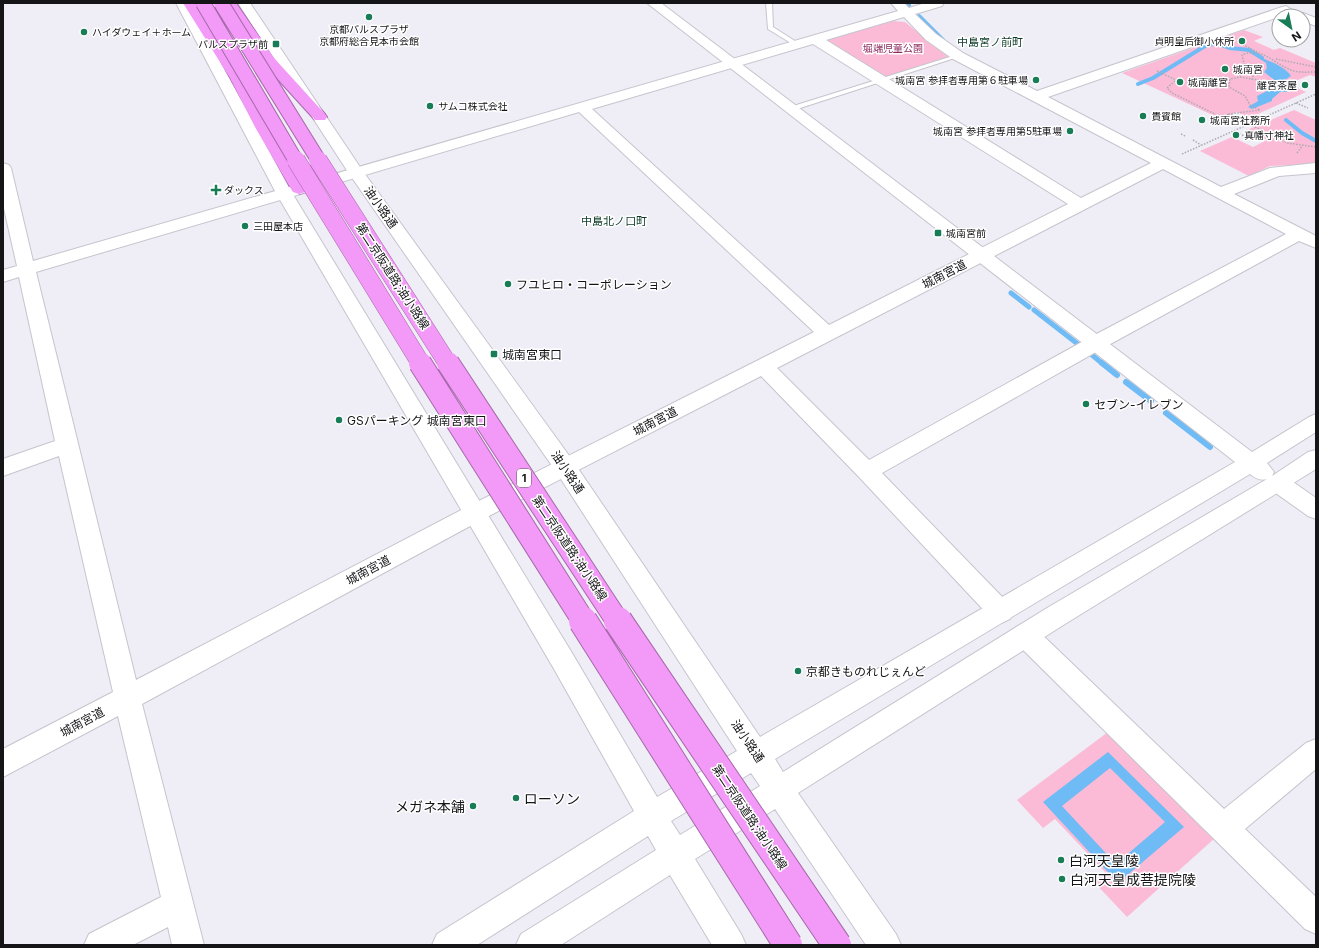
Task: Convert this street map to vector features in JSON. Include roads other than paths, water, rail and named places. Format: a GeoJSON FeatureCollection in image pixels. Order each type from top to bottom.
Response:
{"type":"FeatureCollection","features":[{"type":"Feature","properties":{"kind":"highway"},"geometry":{"type":"LineString","coordinates":[[190,3],[237,78],[292,191]]}},
{"type":"Feature","properties":{"kind":"highway","name":"第二京阪道路;油小路線"},"geometry":{"type":"LineString","coordinates":[[203,3],[324,208],[788,945]]}},
{"type":"Feature","properties":{"kind":"highway","name":"第二京阪道路;油小路線"},"geometry":{"type":"LineString","coordinates":[[221,3],[344,202],[557,529],[838,945]]}},
{"type":"Feature","properties":{"kind":"highway"},"geometry":{"type":"LineString","coordinates":[[230,3],[269,61],[320,117]]}},
{"type":"Feature","properties":{"kind":"street"},"geometry":{"type":"LineString","coordinates":[[182,3],[292,191],[326,264],[475,513],[675,855],[730,945]]}},
{"type":"Feature","properties":{"kind":"street","name":"油小路通"},"geometry":{"type":"LineString","coordinates":[[244,3],[356,172],[565,467],[757,754],[779,790],[885,945]]}},
{"type":"Feature","properties":{"kind":"street"},"geometry":{"type":"LineString","coordinates":[[653,3],[1096,342],[1251,463],[1316,510]]}},
{"type":"Feature","properties":{"kind":"street"},"geometry":{"type":"LineString","coordinates":[[3,276],[815,39],[901,8],[938,3]]}},
{"type":"Feature","properties":{"kind":"street"},"geometry":{"type":"LineString","coordinates":[[1269,3],[1281,8]]}},
{"type":"Feature","properties":{"kind":"street"},"geometry":{"type":"LineString","coordinates":[[901,8],[930,37],[958,56],[1316,243]]}},
{"type":"Feature","properties":{"kind":"street"},"geometry":{"type":"LineString","coordinates":[[1037,96],[1271,15]]}},
{"type":"Feature","properties":{"kind":"street"},"geometry":{"type":"LineString","coordinates":[[815,39],[1079,204]]}},
{"type":"Feature","properties":{"kind":"street"},"geometry":{"type":"LineString","coordinates":[[582,107],[827,333]]}},
{"type":"Feature","properties":{"kind":"street","name":"城南宮道"},"geometry":{"type":"LineString","coordinates":[[3,764],[475,513],[982,255],[1079,204],[1163,163]]}},
{"type":"Feature","properties":{"kind":"street"},"geometry":{"type":"LineString","coordinates":[[1221,193],[1276,171],[1316,168]]}},
{"type":"Feature","properties":{"kind":"street"},"geometry":{"type":"LineString","coordinates":[[3,170],[67,445],[188,945]]}},
{"type":"Feature","properties":{"kind":"street"},"geometry":{"type":"LineString","coordinates":[[868,471],[1096,342],[1299,234]]}},
{"type":"Feature","properties":{"kind":"street"},"geometry":{"type":"LineString","coordinates":[[763,366],[868,471],[1001,612]]}},
{"type":"Feature","properties":{"kind":"street"},"geometry":{"type":"LineString","coordinates":[[448,945],[652,816],[1001,612],[1251,463],[1316,422]]}},
{"type":"Feature","properties":{"kind":"street"},"geometry":{"type":"LineString","coordinates":[[3,468],[67,445]]}},
{"type":"Feature","properties":{"kind":"street"},"geometry":{"type":"LineString","coordinates":[[532,945],[1025,635],[1278,483],[1316,458]]}},
{"type":"Feature","properties":{"kind":"street"},"geometry":{"type":"LineString","coordinates":[[1025,635],[1316,918]]}},
{"type":"Feature","properties":{"kind":"street"},"geometry":{"type":"LineString","coordinates":[[1223,828],[1316,752]]}},
{"type":"Feature","properties":{"kind":"street"},"geometry":{"type":"LineString","coordinates":[[100,945],[178,905]]}},
{"type":"Feature","properties":{"kind":"lane"},"geometry":{"type":"LineString","coordinates":[[769,3],[770,28],[796,44]]}},
{"type":"Feature","properties":{"kind":"lane"},"geometry":{"type":"LineString","coordinates":[[791,108],[958,56]]}},
{"type":"Feature","properties":{"kind":"water"},"geometry":{"type":"Polygon","coordinates":[[[1262,58],[1282,67],[1291,76],[1283,81],[1282,86],[1288,92],[1280,92],[1272,99],[1272,101],[1252,109],[1248,107],[1258,101],[1257,96],[1267,91],[1265,85],[1274,85],[1277,82],[1264,72],[1267,68],[1266,63],[1260,59],[1262,58]]]}},
{"type":"Feature","properties":{"kind":"water"},"geometry":{"type":"Polygon","coordinates":[[[1108,752],[1184,827],[1118,883],[1043,802],[1108,752]],[[1110,768],[1062,806],[1116,864],[1165,822],[1110,768]]]}},
{"type":"Feature","properties":{"kind":"waterway"},"geometry":{"type":"LineString","coordinates":[[919,16],[943,40]]}},
{"type":"Feature","properties":{"kind":"waterway"},"geometry":{"type":"LineString","coordinates":[[1138,84],[1153,78],[1205,46],[1216,43],[1230,48],[1249,50],[1262,58]]}},
{"type":"Feature","properties":{"kind":"waterway"},"geometry":{"type":"LineString","coordinates":[[1286,120],[1302,133],[1316,141]]}},
{"type":"Feature","properties":{"kind":"waterway"},"geometry":{"type":"LineString","coordinates":[[1011,293],[1029,307]]}},
{"type":"Feature","properties":{"kind":"waterway"},"geometry":{"type":"LineString","coordinates":[[1034,310],[1079,345]]}},
{"type":"Feature","properties":{"kind":"waterway"},"geometry":{"type":"LineString","coordinates":[[1092,355],[1103,364]]}},
{"type":"Feature","properties":{"kind":"waterway"},"geometry":{"type":"LineString","coordinates":[[1102,363],[1117,375]]}},
{"type":"Feature","properties":{"kind":"waterway"},"geometry":{"type":"LineString","coordinates":[[1126,382],[1151,401]]}},
{"type":"Feature","properties":{"kind":"waterway"},"geometry":{"type":"LineString","coordinates":[[1166,413],[1210,447]]}},
{"type":"Feature","properties":{"kind":"place","name":"京都パルスプラザ 京都府総合見本市会館"},"geometry":{"type":"Point","coordinates":[369,17]}},
{"type":"Feature","properties":{"kind":"place","name":"ハイダウェイ＋ホーム"},"geometry":{"type":"Point","coordinates":[84,32]}},
{"type":"Feature","properties":{"kind":"place","name":"貞明皇后御小休所"},"geometry":{"type":"Point","coordinates":[1242,41]}},
{"type":"Feature","properties":{"kind":"place","name":"パルスプラザ前"},"geometry":{"type":"Point","coordinates":[276,44]}},
{"type":"Feature","properties":{"kind":"place","name":"城南宮"},"geometry":{"type":"Point","coordinates":[1225,69]}},
{"type":"Feature","properties":{"kind":"place","name":"城南宮 参拝者専用第６駐車場"},"geometry":{"type":"Point","coordinates":[1036,80]}},
{"type":"Feature","properties":{"kind":"place","name":"城南離宮"},"geometry":{"type":"Point","coordinates":[1180,82]}},
{"type":"Feature","properties":{"kind":"place","name":"離宮茶屋"},"geometry":{"type":"Point","coordinates":[1305,85]}},
{"type":"Feature","properties":{"kind":"place","name":"サムコ株式会社"},"geometry":{"type":"Point","coordinates":[430,106]}},
{"type":"Feature","properties":{"kind":"place","name":"貴賓館"},"geometry":{"type":"Point","coordinates":[1143,116]}},
{"type":"Feature","properties":{"kind":"place","name":"城南宮社務所"},"geometry":{"type":"Point","coordinates":[1202,120]}},
{"type":"Feature","properties":{"kind":"place","name":"城南宮 参拝者専用第5駐車場"},"geometry":{"type":"Point","coordinates":[1070,131]}},
{"type":"Feature","properties":{"kind":"place","name":"真幡寸神社"},"geometry":{"type":"Point","coordinates":[1236,135]}},
{"type":"Feature","properties":{"kind":"place","name":"ダックス"},"geometry":{"type":"Point","coordinates":[216,190]}},
{"type":"Feature","properties":{"kind":"place","name":"三田屋本店"},"geometry":{"type":"Point","coordinates":[245,226]}},
{"type":"Feature","properties":{"kind":"place","name":"城南宮前"},"geometry":{"type":"Point","coordinates":[938,233]}},
{"type":"Feature","properties":{"kind":"place","name":"フユヒロ・コーポレーション"},"geometry":{"type":"Point","coordinates":[508,284]}},
{"type":"Feature","properties":{"kind":"place","name":"城南宮東口"},"geometry":{"type":"Point","coordinates":[494,354]}},
{"type":"Feature","properties":{"kind":"place","name":"セブン-イレブン"},"geometry":{"type":"Point","coordinates":[1086,404]}},
{"type":"Feature","properties":{"kind":"place","name":"GSパーキング 城南宮東口"},"geometry":{"type":"Point","coordinates":[339,420]}},
{"type":"Feature","properties":{"kind":"place","name":"京都きものれじぇんど"},"geometry":{"type":"Point","coordinates":[798,671]}},
{"type":"Feature","properties":{"kind":"place","name":"ローソン"},"geometry":{"type":"Point","coordinates":[516,798]}},
{"type":"Feature","properties":{"kind":"place","name":"メガネ本舗"},"geometry":{"type":"Point","coordinates":[473,806]}},
{"type":"Feature","properties":{"kind":"place","name":"白河天皇陵"},"geometry":{"type":"Point","coordinates":[1061,860]}},
{"type":"Feature","properties":{"kind":"place","name":"白河天皇成菩提院陵"},"geometry":{"type":"Point","coordinates":[1062,879]}},
{"type":"Feature","properties":{"kind":"district","name":"中島宮ノ前町"},"geometry":{"type":"Point","coordinates":[990,42]}},
{"type":"Feature","properties":{"kind":"district","name":"中島北ノ口町"},"geometry":{"type":"Point","coordinates":[614,221]}},
{"type":"Feature","properties":{"kind":"park label","name":"堀端児童公園"},"geometry":{"type":"Point","coordinates":[893,48]}}]}
